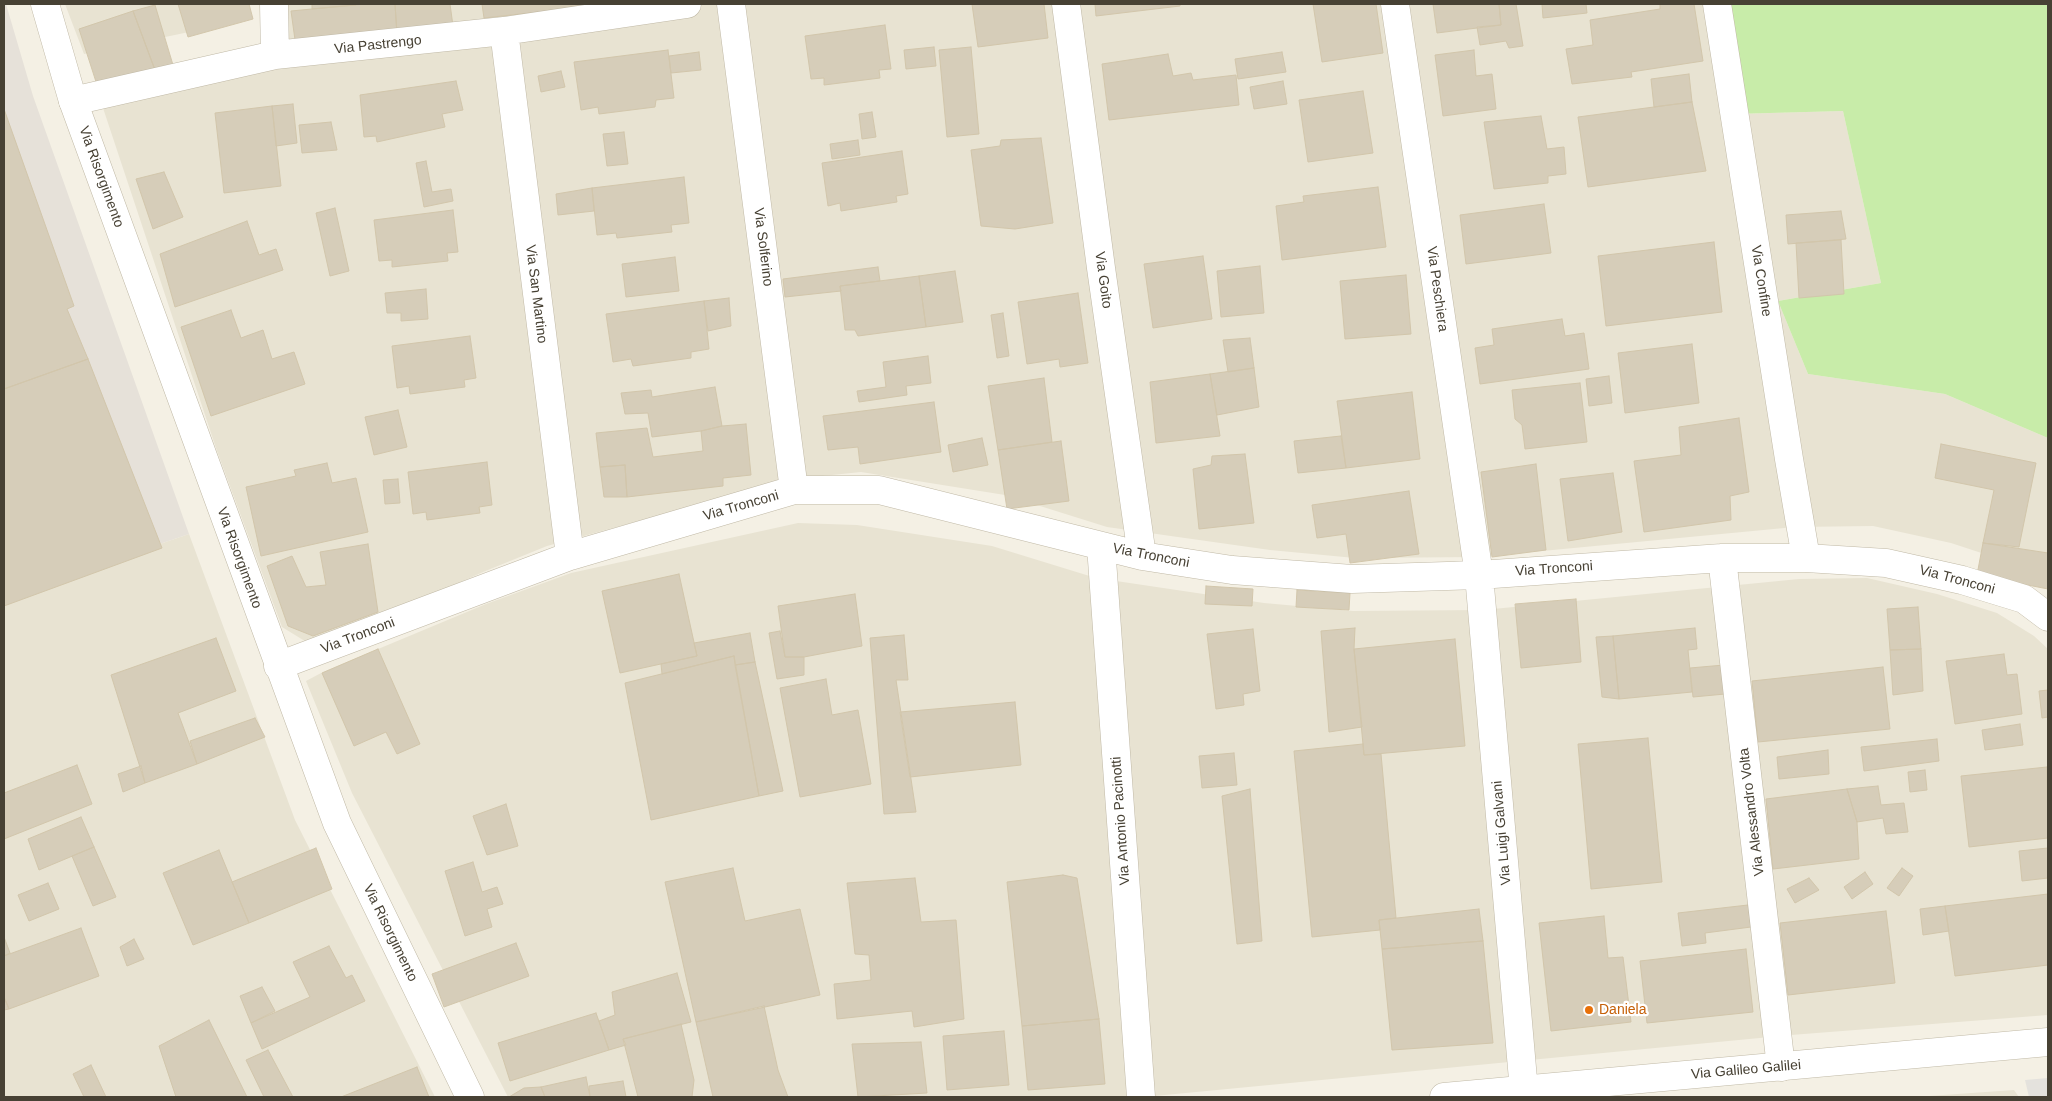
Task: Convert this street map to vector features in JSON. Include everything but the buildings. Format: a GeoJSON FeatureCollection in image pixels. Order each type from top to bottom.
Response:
{"type":"FeatureCollection","features":[{"type":"Feature","properties":{"kind":"street","name":"Via Risorgimento"},"geometry":{"type":"LineString","coordinates":[[45,4],[73,101],[337,824],[470,1097]]}},
{"type":"Feature","properties":{"kind":"street"},"geometry":{"type":"LineString","coordinates":[[274,4],[275,55]]}},
{"type":"Feature","properties":{"kind":"street","name":"Via Pastrengo"},"geometry":{"type":"LineString","coordinates":[[73,101],[275,55],[504,31],[637,8],[686,4]]}},
{"type":"Feature","properties":{"kind":"street","name":"Via Solferino"},"geometry":{"type":"LineString","coordinates":[[731,4],[794,490]]}},
{"type":"Feature","properties":{"kind":"street","name":"Via Goito"},"geometry":{"type":"LineString","coordinates":[[1066,4],[1099,258],[1142,556]]}},
{"type":"Feature","properties":{"kind":"street","name":"Via Peschiera"},"geometry":{"type":"LineString","coordinates":[[1395,4],[1479,575]]}},
{"type":"Feature","properties":{"kind":"street","name":"Via Confine"},"geometry":{"type":"LineString","coordinates":[[1717,4],[1806,558]]}},
{"type":"Feature","properties":{"kind":"street","name":"Via San Martino"},"geometry":{"type":"LineString","coordinates":[[504,31],[570,556]]}},
{"type":"Feature","properties":{"kind":"street","name":"Via Tronconi"},"geometry":{"type":"LineString","coordinates":[[278,666],[570,556],[794,490],[879,490],[1142,556],[1232,570],[1352,579],[1479,575],[1722,558],[1806,558],[1886,563],[1962,580],[2024,599],[2048,617]]}},
{"type":"Feature","properties":{"kind":"street","name":"Via Antonio Pacinotti"},"geometry":{"type":"LineString","coordinates":[[1100,546],[1141,1097]]}},
{"type":"Feature","properties":{"kind":"street","name":"Via Alessandro Volta"},"geometry":{"type":"LineString","coordinates":[[1722,558],[1781,1067]]}},
{"type":"Feature","properties":{"kind":"street","name":"Via Luigi Galvani"},"geometry":{"type":"LineString","coordinates":[[1479,575],[1524,1090]]}},
{"type":"Feature","properties":{"kind":"street","name":"Via Galileo Galilei"},"geometry":{"type":"LineString","coordinates":[[1444,1097],[2048,1042]]}},
{"type":"Feature","properties":{"kind":"shaded area"},"geometry":{"type":"Polygon","coordinates":[[[4,4],[6,4],[33,96],[189,534],[4,597],[4,4]]]}},
{"type":"Feature","properties":{"kind":"shaded area"},"geometry":{"type":"Polygon","coordinates":[[[65,4],[233,4],[232,23],[84,54],[65,4]]]}},
{"type":"Feature","properties":{"kind":"shaded area"},"geometry":{"type":"Polygon","coordinates":[[[286,4],[1718,4],[1733,114],[1843,111],[1881,283],[1778,301],[1808,374],[1945,394],[2048,438],[2048,583],[2021,566],[1951,543],[1873,526],[1795,527],[1479,557],[1355,558],[1270,550],[1107,527],[1005,495],[861,472],[793,479],[547,546],[483,572],[385,616],[308,643],[282,627],[217,451],[102,105],[263,70],[286,4]]]}},
{"type":"Feature","properties":{"kind":"shaded area"},"geometry":{"type":"Polygon","coordinates":[[[798,523],[857,525],[992,546],[1096,578],[1264,603],[1353,611],[1483,610],[1799,579],[1867,578],[1937,594],[1997,613],[2034,636],[2048,649],[2048,1015],[1791,1035],[1144,1097],[508,1097],[352,793],[306,681],[323,672],[486,604],[571,573],[798,523]]]}},
{"type":"Feature","properties":{"kind":"shaded area"},"geometry":{"type":"Polygon","coordinates":[[[189,534],[295,820],[435,1097],[4,1097],[4,597],[189,534]]]}},
{"type":"Feature","properties":{"kind":"shaded area"},"geometry":{"type":"Polygon","coordinates":[[[2048,1078],[2048,1097],[2029,1097],[2025,1080],[2048,1078]]]}},
{"type":"Feature","properties":{"kind":"shaded area"},"geometry":{"type":"Polygon","coordinates":[[[2014,1090],[2019,1097],[1915,1097],[2014,1090]]]}},
{"type":"Feature","properties":{"kind":"green space"},"geometry":{"type":"Polygon","coordinates":[[[1718,4],[2048,4],[2048,438],[1945,394],[1808,374],[1778,301],[1881,283],[1843,111],[1733,114],[1718,4]]]}},
{"type":"Feature","properties":{"kind":"place","name":"Daniela"},"geometry":{"type":"Point","coordinates":[1589,1010]}}]}
